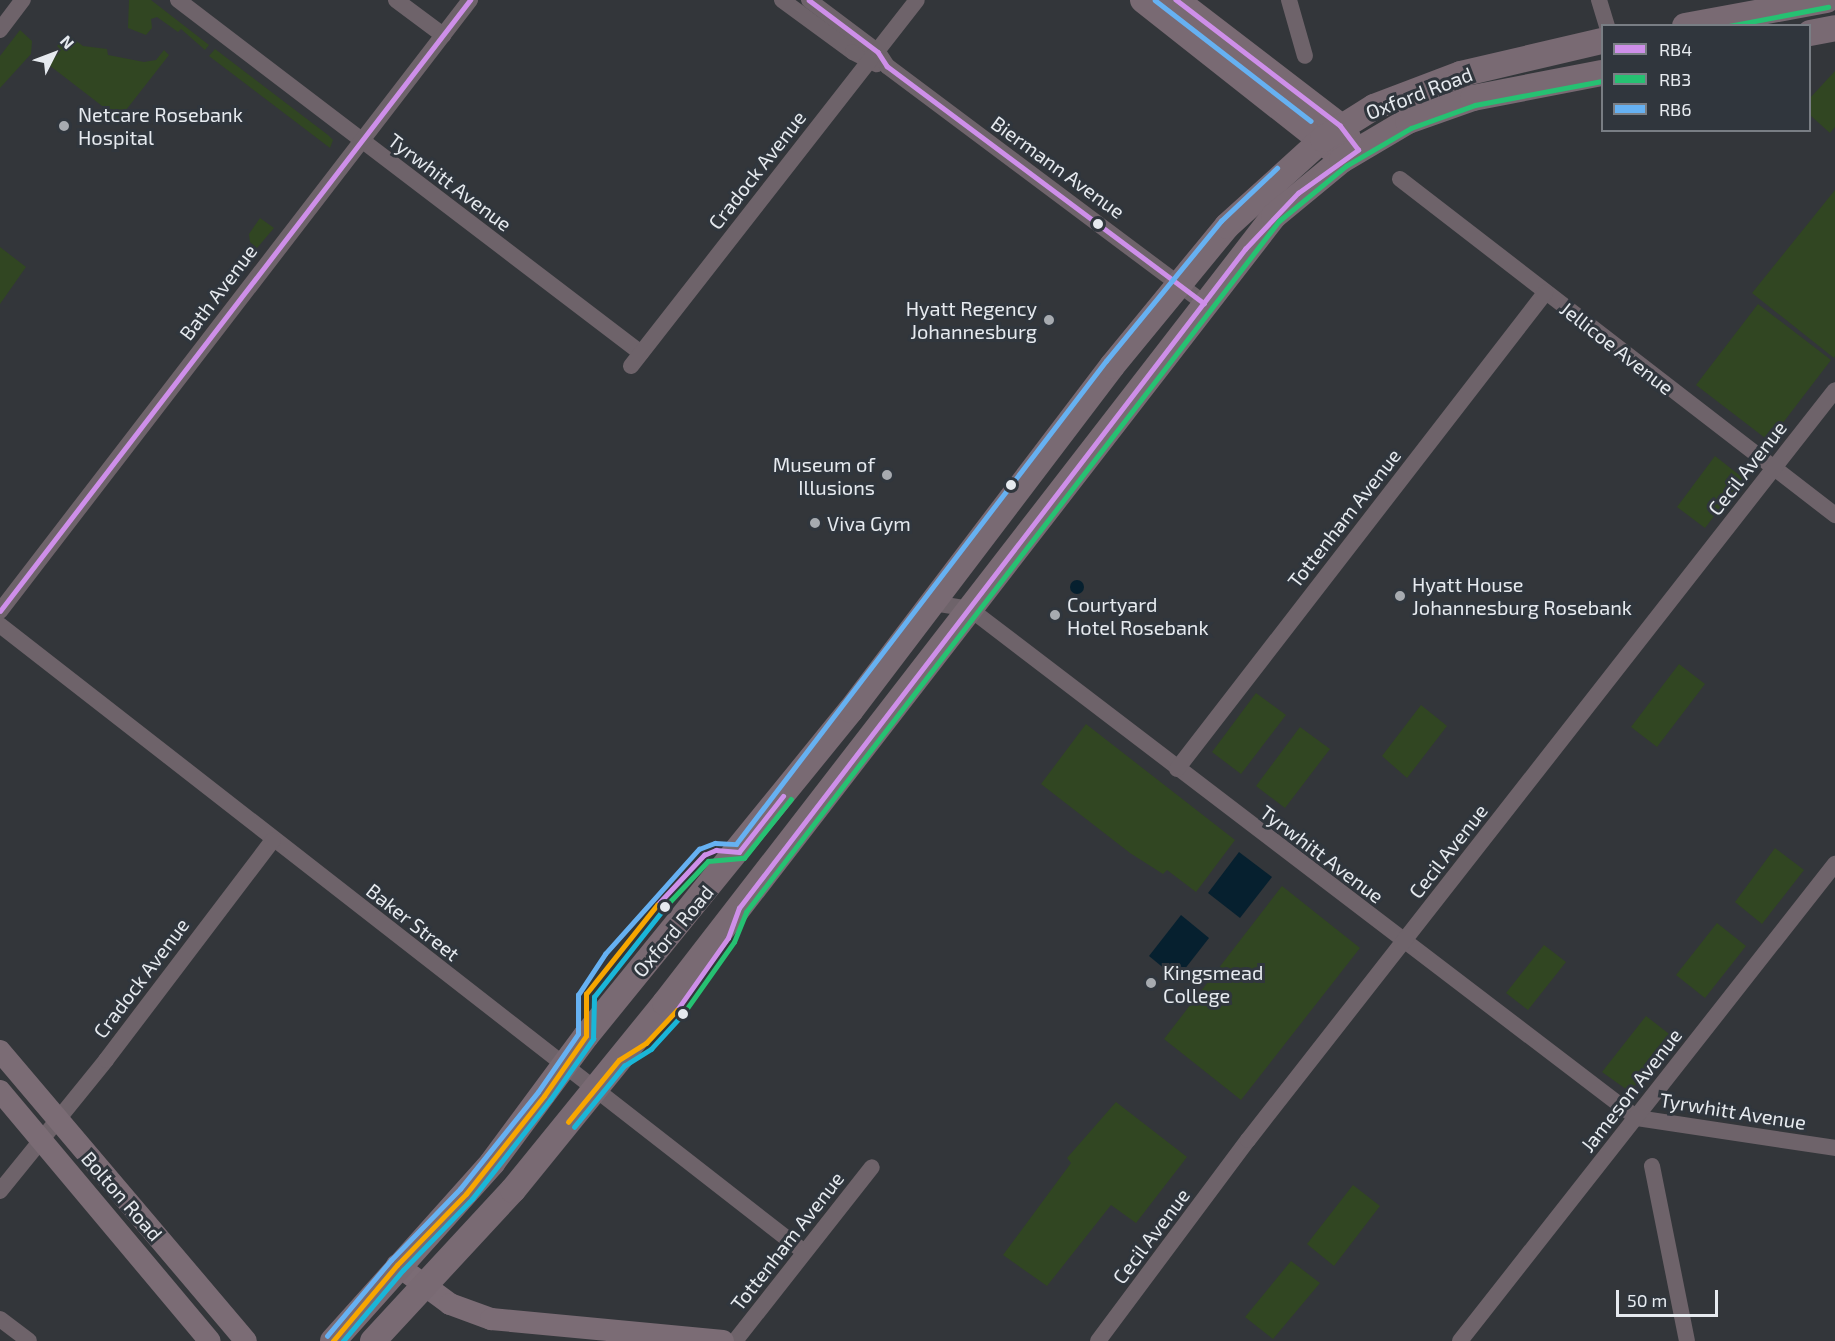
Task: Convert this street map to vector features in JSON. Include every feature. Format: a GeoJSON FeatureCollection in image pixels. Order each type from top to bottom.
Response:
{"type":"FeatureCollection","features":[{"type":"Feature","properties":{"kind":"main road"},"geometry":{"type":"LineString","coordinates":[[1143,0],[1332,132]]}},
{"type":"Feature","properties":{"kind":"main road"},"geometry":{"type":"LineString","coordinates":[[1176,0],[1332,132],[1350,155]]}},
{"type":"Feature","properties":{"kind":"main road"},"geometry":{"type":"LineString","coordinates":[[1696,24],[1827,0]]}},
{"type":"Feature","properties":{"kind":"main road"},"geometry":{"type":"LineString","coordinates":[[1811,33],[1835,28]]}},
{"type":"Feature","properties":{"kind":"main road","name":"Oxford Road"},"geometry":{"type":"LineString","coordinates":[[333,1341],[397,1265],[492,1163],[565,1066],[784,795],[1179,284],[1227,226],[1332,132],[1374,107],[1461,74],[1601,41]]}},
{"type":"Feature","properties":{"kind":"main road","name":"Oxford Road"},"geometry":{"type":"LineString","coordinates":[[373,1341],[421,1285],[513,1190],[665,1004],[1204,303],[1274,216],[1350,155],[1391,129],[1458,102],[1601,73]]}},
{"type":"Feature","properties":{"kind":"main road","name":"Bolton Road"},"geometry":{"type":"LineString","coordinates":[[0,1051],[246,1341]]}},
{"type":"Feature","properties":{"kind":"main road","name":"Bolton Road"},"geometry":{"type":"LineString","coordinates":[[0,1091],[210,1341]]}},
{"type":"Feature","properties":{"kind":"main road"},"geometry":{"type":"LineString","coordinates":[[397,1265],[421,1285],[460,1310],[490,1319],[723,1341]]}},
{"type":"Feature","properties":{"kind":"street"},"geometry":{"type":"LineString","coordinates":[[0,30],[23,0]]}},
{"type":"Feature","properties":{"kind":"street","name":"Tyrwhitt Avenue"},"geometry":{"type":"LineString","coordinates":[[178,0],[362,141],[636,360]]}},
{"type":"Feature","properties":{"kind":"street"},"geometry":{"type":"LineString","coordinates":[[396,0],[443,35]]}},
{"type":"Feature","properties":{"kind":"street","name":"Bath Avenue"},"geometry":{"type":"LineString","coordinates":[[0,611],[470,0]]}},
{"type":"Feature","properties":{"kind":"street","name":"Biermann Avenue"},"geometry":{"type":"LineString","coordinates":[[782,0],[878,60]]}},
{"type":"Feature","properties":{"kind":"street","name":"Biermann Avenue"},"geometry":{"type":"LineString","coordinates":[[809,0],[878,60],[1204,303]]}},
{"type":"Feature","properties":{"kind":"street","name":"Cradock Avenue"},"geometry":{"type":"LineString","coordinates":[[636,360],[878,60],[917,0]]}},
{"type":"Feature","properties":{"kind":"street"},"geometry":{"type":"LineString","coordinates":[[1289,0],[1305,56]]}},
{"type":"Feature","properties":{"kind":"street"},"geometry":{"type":"LineString","coordinates":[[1599,0],[1606,24]]}},
{"type":"Feature","properties":{"kind":"street","name":"Jellicoe Avenue"},"geometry":{"type":"LineString","coordinates":[[1400,179],[1835,515]]}},
{"type":"Feature","properties":{"kind":"street","name":"Tottenham Avenue"},"geometry":{"type":"LineString","coordinates":[[1177,769],[1545,293]]}},
{"type":"Feature","properties":{"kind":"street","name":"Cecil Avenue"},"geometry":{"type":"LineString","coordinates":[[1098,1341],[1403,942],[1835,390]]}},
{"type":"Feature","properties":{"kind":"street","name":"Tyrwhitt Avenue"},"geometry":{"type":"LineString","coordinates":[[933,603],[970,609],[1403,942],[1637,1118],[1835,1148]]}},
{"type":"Feature","properties":{"kind":"street","name":"Baker Street"},"geometry":{"type":"LineString","coordinates":[[0,625],[565,1066],[596,1086],[803,1251]]}},
{"type":"Feature","properties":{"kind":"street","name":"Cradock Avenue"},"geometry":{"type":"LineString","coordinates":[[0,1191],[273,840]]}},
{"type":"Feature","properties":{"kind":"street","name":"Jameson Avenue"},"geometry":{"type":"LineString","coordinates":[[1460,1341],[1835,864]]}},
{"type":"Feature","properties":{"kind":"street"},"geometry":{"type":"LineString","coordinates":[[1652,1166],[1687,1341]]}},
{"type":"Feature","properties":{"kind":"street","name":"Tottenham Avenue"},"geometry":{"type":"LineString","coordinates":[[735,1341],[803,1251],[872,1167]]}},
{"type":"Feature","properties":{"kind":"street"},"geometry":{"type":"LineString","coordinates":[[0,1319],[29,1341]]}},
{"type":"Feature","properties":{"kind":"green space"},"geometry":{"type":"Polygon","coordinates":[[[129,0],[151,0],[209,45],[205,50],[181,29],[178,32],[157,17],[151,19],[152,28],[146,35],[128,28],[129,0]]]}},
{"type":"Feature","properties":{"kind":"green space"},"geometry":{"type":"Polygon","coordinates":[[[20,30],[32,41],[31,54],[0,88],[0,56],[20,30]]]}},
{"type":"Feature","properties":{"kind":"green space"},"geometry":{"type":"Polygon","coordinates":[[[68,35],[83,46],[107,49],[108,55],[144,62],[156,60],[164,50],[169,55],[119,119],[49,65],[61,50],[57,46],[68,35]]]}},
{"type":"Feature","properties":{"kind":"green space"},"geometry":{"type":"Polygon","coordinates":[[[215,49],[328,135],[333,140],[330,148],[209,56],[215,49]]]}},
{"type":"Feature","properties":{"kind":"green space"},"geometry":{"type":"Polygon","coordinates":[[[1835,71],[1835,127],[1830,133],[1811,116],[1811,97],[1835,71]]]}},
{"type":"Feature","properties":{"kind":"green space"},"geometry":{"type":"Polygon","coordinates":[[[1835,190],[1835,356],[1834,358],[1752,293],[1835,190]]]}},
{"type":"Feature","properties":{"kind":"green space"},"geometry":{"type":"Polygon","coordinates":[[[260,218],[274,228],[257,248],[250,242],[249,234],[260,218]]]}},
{"type":"Feature","properties":{"kind":"green space"},"geometry":{"type":"Polygon","coordinates":[[[0,247],[26,267],[0,304],[0,247]]]}},
{"type":"Feature","properties":{"kind":"green space"},"geometry":{"type":"Polygon","coordinates":[[[1758,304],[1831,360],[1769,441],[1696,385],[1758,304]]]}},
{"type":"Feature","properties":{"kind":"green space"},"geometry":{"type":"Polygon","coordinates":[[[1715,456],[1743,478],[1705,528],[1677,507],[1715,456]]]}},
{"type":"Feature","properties":{"kind":"green space"},"geometry":{"type":"Polygon","coordinates":[[[1679,664],[1705,684],[1657,747],[1631,727],[1679,664]]]}},
{"type":"Feature","properties":{"kind":"green space"},"geometry":{"type":"Polygon","coordinates":[[[1256,693],[1286,715],[1241,774],[1212,752],[1256,693]]]}},
{"type":"Feature","properties":{"kind":"green space"},"geometry":{"type":"Polygon","coordinates":[[[1421,705],[1447,726],[1407,778],[1382,756],[1421,705]]]}},
{"type":"Feature","properties":{"kind":"green space"},"geometry":{"type":"Polygon","coordinates":[[[1086,724],[1235,840],[1196,892],[1167,870],[1163,874],[1130,853],[1041,784],[1086,724]]]}},
{"type":"Feature","properties":{"kind":"green space"},"geometry":{"type":"Polygon","coordinates":[[[1300,727],[1330,749],[1285,808],[1256,786],[1300,727]]]}},
{"type":"Feature","properties":{"kind":"green space"},"geometry":{"type":"Polygon","coordinates":[[[1775,848],[1804,870],[1762,924],[1735,902],[1775,848]]]}},
{"type":"Feature","properties":{"kind":"green space"},"geometry":{"type":"Polygon","coordinates":[[[1282,886],[1360,948],[1241,1100],[1164,1039],[1282,886]]]}},
{"type":"Feature","properties":{"kind":"green space"},"geometry":{"type":"Polygon","coordinates":[[[1717,923],[1746,946],[1705,998],[1676,975],[1717,923]]]}},
{"type":"Feature","properties":{"kind":"green space"},"geometry":{"type":"Polygon","coordinates":[[[1544,945],[1566,962],[1528,1010],[1506,993],[1544,945]]]}},
{"type":"Feature","properties":{"kind":"green space"},"geometry":{"type":"Polygon","coordinates":[[[1646,1016],[1673,1037],[1630,1092],[1602,1072],[1646,1016]]]}},
{"type":"Feature","properties":{"kind":"green space"},"geometry":{"type":"Polygon","coordinates":[[[1116,1102],[1187,1157],[1136,1223],[1111,1205],[1047,1286],[1003,1255],[1071,1163],[1067,1158],[1116,1102]]]}},
{"type":"Feature","properties":{"kind":"green space"},"geometry":{"type":"Polygon","coordinates":[[[1353,1185],[1380,1206],[1334,1266],[1307,1244],[1353,1185]]]}},
{"type":"Feature","properties":{"kind":"green space"},"geometry":{"type":"Polygon","coordinates":[[[1291,1261],[1320,1283],[1273,1339],[1245,1317],[1291,1261]]]}},
{"type":"Feature","properties":{"kind":"water"},"geometry":{"type":"Polygon","coordinates":[[[1074,580],[1080,580],[1084,587],[1080,594],[1074,594],[1070,590],[1070,584],[1074,580]]]}},
{"type":"Feature","properties":{"kind":"water"},"geometry":{"type":"Polygon","coordinates":[[[1239,852],[1272,877],[1240,918],[1208,893],[1239,852]]]}},
{"type":"Feature","properties":{"kind":"water"},"geometry":{"type":"Polygon","coordinates":[[[1181,915],[1209,938],[1177,979],[1149,956],[1181,915]]]}},
{"type":"Feature","properties":{"kind":"transit line","name":"RB4"},"geometry":{"type":"LineString","coordinates":[[0,611],[470,0]]}},
{"type":"Feature","properties":{"kind":"transit line","name":"RB4"},"geometry":{"type":"LineString","coordinates":[[809,0],[878,52],[887,66],[1204,303]]}},
{"type":"Feature","properties":{"kind":"transit line","name":"RB6"},"geometry":{"type":"LineString","coordinates":[[1155,0],[1311,121]]}},
{"type":"Feature","properties":{"kind":"transit line","name":"RB4"},"geometry":{"type":"LineString","coordinates":[[677,1010],[728,938],[739,908],[1245,249],[1298,193],[1358,150],[1340,126],[1176,0]]}},
{"type":"Feature","properties":{"kind":"transit line","name":"RB3"},"geometry":{"type":"LineString","coordinates":[[1739,24],[1828,7]]}},
{"type":"Feature","properties":{"kind":"transit line","name":"RB3"},"geometry":{"type":"LineString","coordinates":[[683,1014],[734,942],[746,912],[1279,221],[1346,166],[1411,128],[1475,105],[1601,81]]}},
{"type":"Feature","properties":{"kind":"transit line","name":"RB6"},"geometry":{"type":"LineString","coordinates":[[327,1336],[391,1260],[460,1189],[538,1092],[578,1034],[578,995],[605,954],[699,849],[715,843],[736,844],[1106,361],[1221,221],[1277,168]]}},
{"type":"Feature","properties":{"kind":"transit line","name":"RB4"},"geometry":{"type":"LineString","coordinates":[[657,905],[704,855],[716,850],[739,852],[783,796]]}},
{"type":"Feature","properties":{"kind":"transit line","name":"RB3"},"geometry":{"type":"LineString","coordinates":[[662,910],[708,861],[744,858],[791,799]]}},
{"type":"Feature","properties":{"kind":"transit line"},"geometry":{"type":"LineString","coordinates":[[333,1341],[397,1265],[466,1194],[544,1096],[586,1036],[586,994],[657,905]]}},
{"type":"Feature","properties":{"kind":"transit line"},"geometry":{"type":"LineString","coordinates":[[343,1341],[403,1270],[472,1199],[550,1100],[593,1039],[594,997],[663,910]]}},
{"type":"Feature","properties":{"kind":"transit line"},"geometry":{"type":"LineString","coordinates":[[568,1122],[619,1060],[646,1043],[677,1010]]}},
{"type":"Feature","properties":{"kind":"transit line"},"geometry":{"type":"LineString","coordinates":[[574,1127],[624,1066],[651,1049],[682,1015]]}},
{"type":"Feature","properties":{"kind":"place","name":"Netcare Rosebank Hospital"},"geometry":{"type":"Point","coordinates":[64,126]}},
{"type":"Feature","properties":{"kind":"place","name":"Hyatt Regency Johannesburg"},"geometry":{"type":"Point","coordinates":[1049,320]}},
{"type":"Feature","properties":{"kind":"place","name":"Museum of Illusions"},"geometry":{"type":"Point","coordinates":[887,475]}},
{"type":"Feature","properties":{"kind":"place","name":"Viva Gym"},"geometry":{"type":"Point","coordinates":[815,523]}},
{"type":"Feature","properties":{"kind":"place","name":"Hyatt House Johannesburg Rosebank"},"geometry":{"type":"Point","coordinates":[1400,596]}},
{"type":"Feature","properties":{"kind":"place","name":"Courtyard Hotel Rosebank"},"geometry":{"type":"Point","coordinates":[1055,615]}},
{"type":"Feature","properties":{"kind":"place","name":"Kingsmead College"},"geometry":{"type":"Point","coordinates":[1151,983]}}]}
